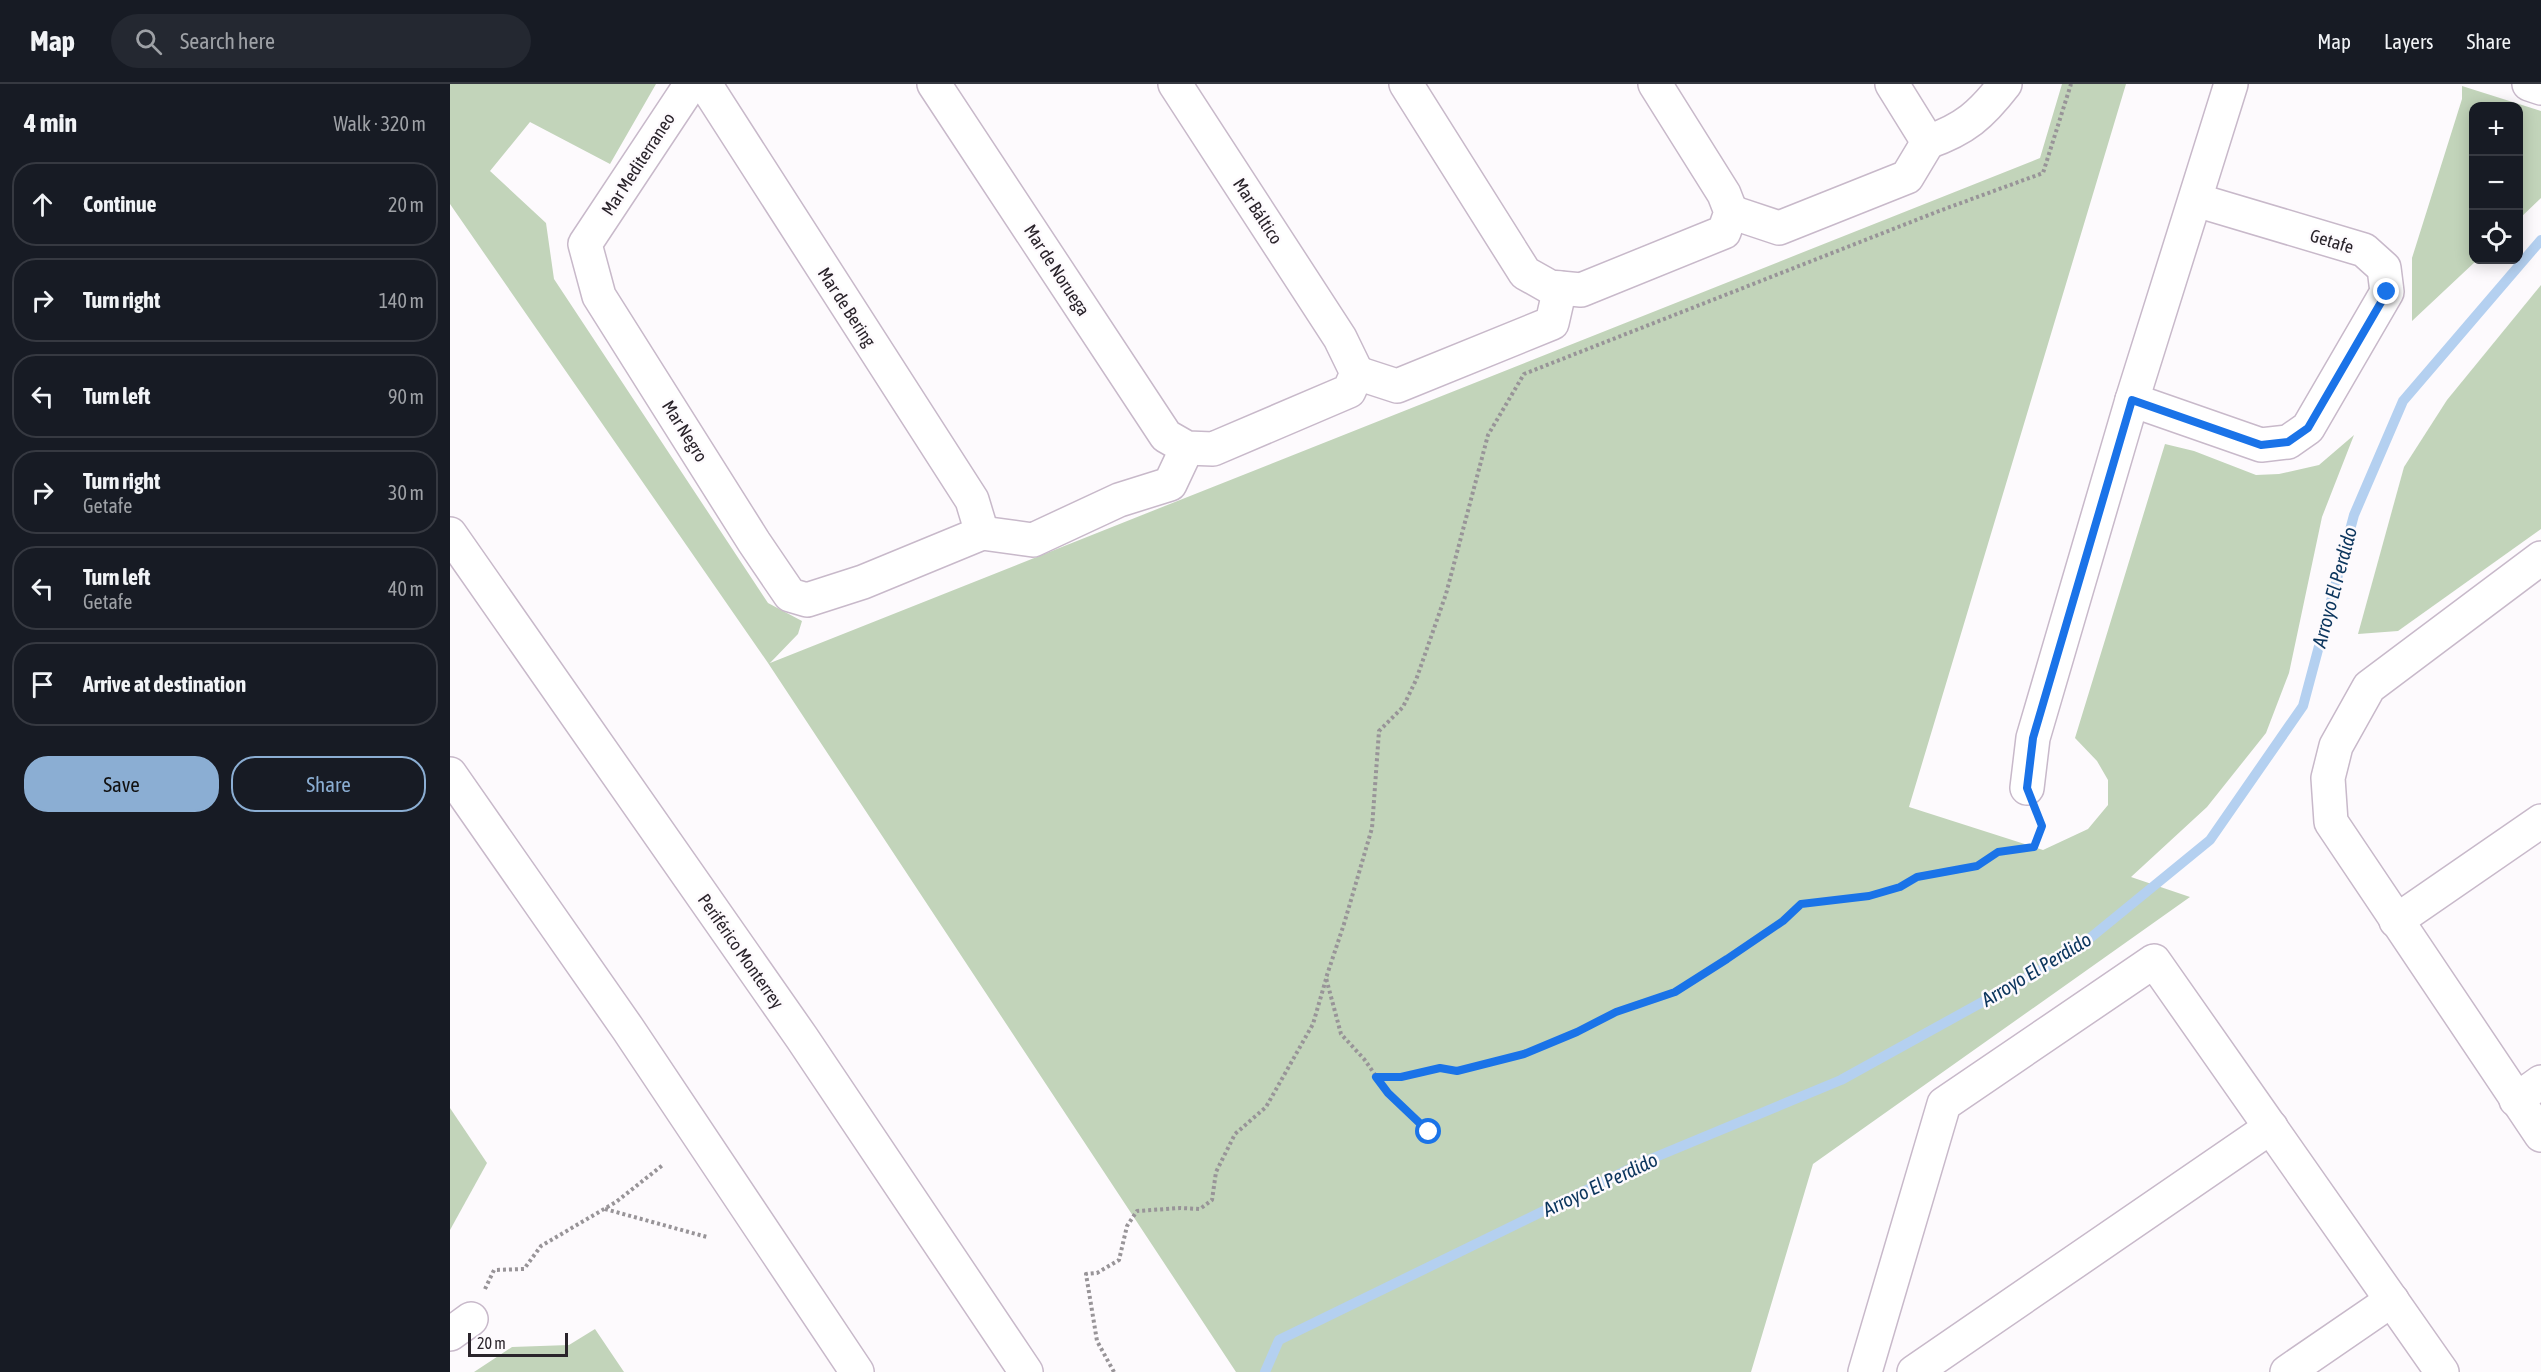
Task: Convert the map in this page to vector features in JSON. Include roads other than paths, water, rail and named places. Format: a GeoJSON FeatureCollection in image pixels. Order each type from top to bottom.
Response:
{"type":"FeatureCollection","features":[{"type":"Feature","properties":{"kind":"main road","name":"Mar Mediterraneo"},"geometry":{"type":"LineString","coordinates":[[585,244],[691,84]]}},
{"type":"Feature","properties":{"kind":"main road","name":"Mar de Bering"},"geometry":{"type":"LineString","coordinates":[[705,84],[972,500],[982,533]]}},
{"type":"Feature","properties":{"kind":"main road","name":"Mar de Noruega"},"geometry":{"type":"LineString","coordinates":[[934,84],[1166,436],[1187,448]]}},
{"type":"Feature","properties":{"kind":"main road","name":"Mar Báltico"},"geometry":{"type":"LineString","coordinates":[[1175,84],[1340,338],[1357,373]]}},
{"type":"Feature","properties":{"kind":"main road"},"geometry":{"type":"LineString","coordinates":[[1406,84],[1525,273],[1550,287],[1581,290],[1724,232],[1731,212],[1724,194],[1655,84]]}},
{"type":"Feature","properties":{"kind":"main road"},"geometry":{"type":"LineString","coordinates":[[1892,84],[1928,142]]}},
{"type":"Feature","properties":{"kind":"main road"},"geometry":{"type":"LineString","coordinates":[[1731,212],[1779,228],[1907,177],[1928,142],[1952,134],[1985,111],[2004,84]]}},
{"type":"Feature","properties":{"kind":"main road"},"geometry":{"type":"LineString","coordinates":[[2027,788],[2033,738],[2132,400],[2232,84]]}},
{"type":"Feature","properties":{"kind":"main road"},"geometry":{"type":"LineString","coordinates":[[2529,84],[2541,88]]}},
{"type":"Feature","properties":{"kind":"main road","name":"Getafe"},"geometry":{"type":"LineString","coordinates":[[2132,400],[2261,445],[2288,442],[2308,428],[2387,292],[2384,268],[2364,250],[2196,200]]}},
{"type":"Feature","properties":{"kind":"main road","name":"Mar Negro"},"geometry":{"type":"LineString","coordinates":[[585,244],[599,297],[790,595],[807,600],[864,582],[982,533]]}},
{"type":"Feature","properties":{"kind":"main road"},"geometry":{"type":"LineString","coordinates":[[982,533],[1033,540],[1119,500],[1170,484],[1187,448],[1213,449],[1350,391],[1357,373],[1397,386],[1480,354],[1552,323],[1560,288]]}},
{"type":"Feature","properties":{"kind":"main road","name":"Periférico Monterrey"},"geometry":{"type":"LineString","coordinates":[[450,534],[802,1038],[1026,1372]]}},
{"type":"Feature","properties":{"kind":"main road"},"geometry":{"type":"LineString","coordinates":[[2541,558],[2369,687],[2336,746],[2328,778],[2331,822],[2396,921],[2528,1091],[2541,1135]]}},
{"type":"Feature","properties":{"kind":"main road"},"geometry":{"type":"LineString","coordinates":[[450,774],[628,1029],[857,1372]]}},
{"type":"Feature","properties":{"kind":"main road"},"geometry":{"type":"LineString","coordinates":[[2396,921],[2541,821]]}},
{"type":"Feature","properties":{"kind":"main road"},"geometry":{"type":"LineString","coordinates":[[1865,1372],[1944,1104],[2154,961],[2442,1372]]}},
{"type":"Feature","properties":{"kind":"main road"},"geometry":{"type":"LineString","coordinates":[[1914,1372],[2271,1127]]}},
{"type":"Feature","properties":{"kind":"main road"},"geometry":{"type":"LineString","coordinates":[[2287,1372],[2392,1300]]}},
{"type":"Feature","properties":{"kind":"waterway","name":"Arroyo El Perdido"},"geometry":{"type":"LineString","coordinates":[[1265,1372],[1279,1340],[1646,1161],[1841,1080],[2073,952],[2210,840],[2303,706],[2354,515],[2403,401],[2541,240]]}}]}
